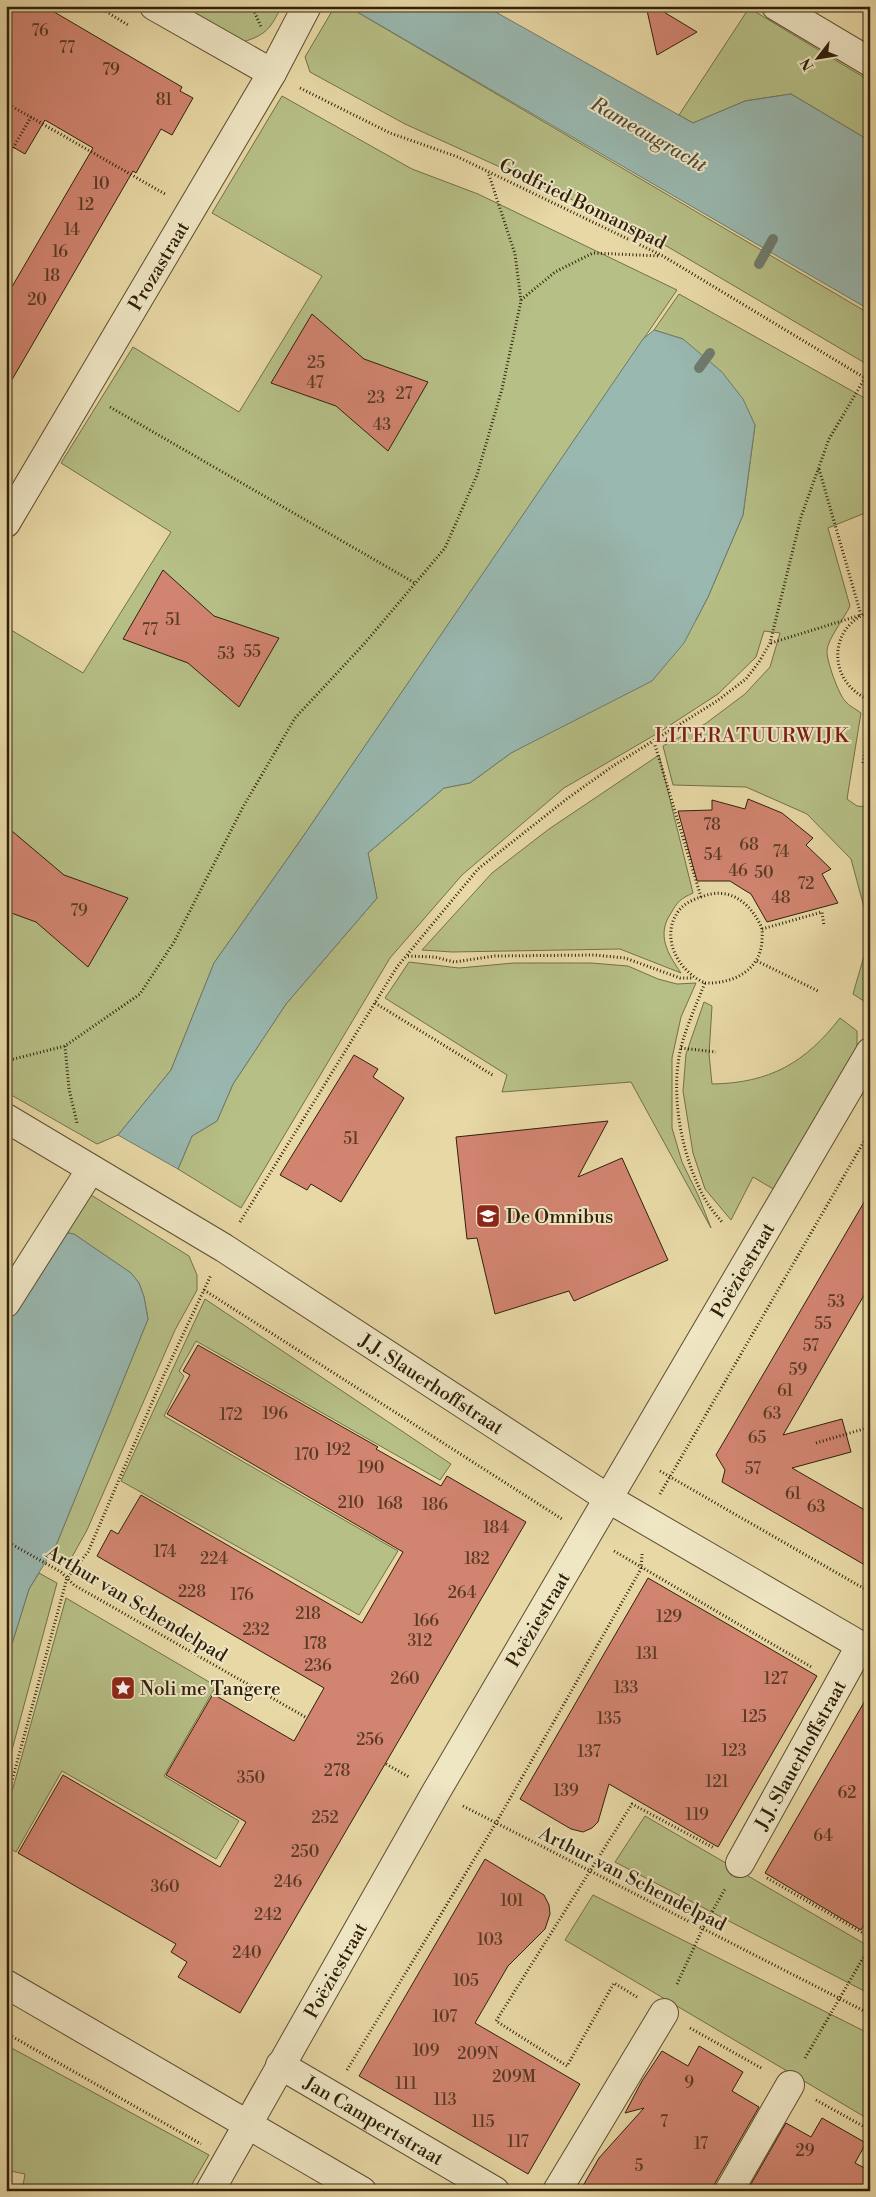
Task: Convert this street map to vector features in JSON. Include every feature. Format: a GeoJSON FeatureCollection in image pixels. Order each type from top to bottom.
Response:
{"type":"FeatureCollection","features":[{"type":"Feature","properties":{"kind":"street"},"geometry":{"type":"LineString","coordinates":[[154,6],[272,73]]}},
{"type":"Feature","properties":{"kind":"street","name":"Prozastraat"},"geometry":{"type":"LineString","coordinates":[[6,523],[272,73],[307,6]]}},
{"type":"Feature","properties":{"kind":"street"},"geometry":{"type":"LineString","coordinates":[[776,6],[870,62]]}},
{"type":"Feature","properties":{"kind":"street","name":"Poëziestraat"},"geometry":{"type":"LineString","coordinates":[[214,2189],[228,2158],[280,2065],[436,1792],[870,1052]]}},
{"type":"Feature","properties":{"kind":"street","name":"J.J. Slauerhoffstraat"},"geometry":{"type":"LineString","coordinates":[[6,1118],[224,1248],[609,1499],[865,1649],[839,1683],[740,1863]]}},
{"type":"Feature","properties":{"kind":"street"},"geometry":{"type":"LineString","coordinates":[[6,1303],[91,1169]]}},
{"type":"Feature","properties":{"kind":"street"},"geometry":{"type":"LineString","coordinates":[[6,1984],[362,2191]]}},
{"type":"Feature","properties":{"kind":"street"},"geometry":{"type":"LineString","coordinates":[[557,2191],[664,2013]]}},
{"type":"Feature","properties":{"kind":"street","name":"Jan Campertstraat"},"geometry":{"type":"LineString","coordinates":[[280,2065],[494,2191]]}},
{"type":"Feature","properties":{"kind":"street"},"geometry":{"type":"LineString","coordinates":[[728,2191],[790,2085]]}},
{"type":"Feature","properties":{"kind":"path","name":"Godfried Bomanspad"},"geometry":{"type":"LineString","coordinates":[[272,73],[390,133],[458,157],[662,256],[870,381]]}},
{"type":"Feature","properties":{"kind":"path"},"geometry":{"type":"LineString","coordinates":[[6,103],[192,210]]}},
{"type":"Feature","properties":{"kind":"path"},"geometry":{"type":"LineString","coordinates":[[6,160],[31,117]]}},
{"type":"Feature","properties":{"kind":"path"},"geometry":{"type":"LineString","coordinates":[[6,1061],[66,1046],[140,994],[174,942],[243,807],[295,718],[364,644],[445,548],[477,475],[502,389],[521,301],[515,254],[488,172]]}},
{"type":"Feature","properties":{"kind":"path"},"geometry":{"type":"LineString","coordinates":[[521,301],[555,272],[593,253],[662,256]]}},
{"type":"Feature","properties":{"kind":"path"},"geometry":{"type":"LineString","coordinates":[[6,1803],[67,1578],[88,1552],[163,1377],[224,1248],[397,967],[478,869],[568,798],[614,766],[717,701],[746,679],[770,643],[801,517],[829,439],[865,378]]}},
{"type":"Feature","properties":{"kind":"path"},"geometry":{"type":"LineString","coordinates":[[84,391],[415,583]]}},
{"type":"Feature","properties":{"kind":"path"},"geometry":{"type":"LineString","coordinates":[[819,468],[861,615]]}},
{"type":"Feature","properties":{"kind":"path"},"geometry":{"type":"LineString","coordinates":[[770,643],[870,612]]}},
{"type":"Feature","properties":{"kind":"path"},"geometry":{"type":"LineString","coordinates":[[861,615],[845,630],[837,648],[838,666],[853,691],[870,700]]}},
{"type":"Feature","properties":{"kind":"path"},"geometry":{"type":"LineString","coordinates":[[863,763],[870,717]]}},
{"type":"Feature","properties":{"kind":"path"},"geometry":{"type":"LineString","coordinates":[[654,742],[701,897]]}},
{"type":"Feature","properties":{"kind":"path"},"geometry":{"type":"LineString","coordinates":[[407,956],[435,957],[454,962],[495,956],[595,955],[625,958],[680,978],[693,978],[705,983],[722,983],[740,977],[757,961],[761,950],[762,928],[754,914],[741,900],[728,893],[712,893],[681,908],[672,926],[671,942],[679,963],[693,978]]}},
{"type":"Feature","properties":{"kind":"path"},"geometry":{"type":"LineString","coordinates":[[762,928],[822,912],[824,926]]}},
{"type":"Feature","properties":{"kind":"path"},"geometry":{"type":"LineString","coordinates":[[757,961],[818,991]]}},
{"type":"Feature","properties":{"kind":"path"},"geometry":{"type":"LineString","coordinates":[[705,983],[681,1048],[678,1068],[677,1104],[681,1130],[694,1176],[706,1202],[722,1222]]}},
{"type":"Feature","properties":{"kind":"path"},"geometry":{"type":"LineString","coordinates":[[375,1003],[494,1076]]}},
{"type":"Feature","properties":{"kind":"path"},"geometry":{"type":"LineString","coordinates":[[66,1046],[69,1089],[91,1169]]}},
{"type":"Feature","properties":{"kind":"path"},"geometry":{"type":"LineString","coordinates":[[681,1048],[716,1052]]}},
{"type":"Feature","properties":{"kind":"path"},"geometry":{"type":"LineString","coordinates":[[331,2096],[496,1823],[642,1569],[644,1520],[870,1131]]}},
{"type":"Feature","properties":{"kind":"path"},"geometry":{"type":"LineString","coordinates":[[204,1290],[642,1569],[839,1683]]}},
{"type":"Feature","properties":{"kind":"path"},"geometry":{"type":"LineString","coordinates":[[816,1443],[868,1429],[870,1424]]}},
{"type":"Feature","properties":{"kind":"path"},"geometry":{"type":"LineString","coordinates":[[634,1456],[870,1592]]}},
{"type":"Feature","properties":{"kind":"path","name":"Arthur van Schendelpad"},"geometry":{"type":"LineString","coordinates":[[6,1542],[61,1572],[74,1585],[306,1718]]}},
{"type":"Feature","properties":{"kind":"path","name":"Arthur van Schendelpad"},"geometry":{"type":"LineString","coordinates":[[386,1764],[496,1823],[870,2014]]}},
{"type":"Feature","properties":{"kind":"path"},"geometry":{"type":"LineString","coordinates":[[870,1937],[632,1804],[496,2021],[567,2066],[614,1983],[870,2130]]}},
{"type":"Feature","properties":{"kind":"path"},"geometry":{"type":"LineString","coordinates":[[664,2013],[703,1928],[740,1863]]}},
{"type":"Feature","properties":{"kind":"path"},"geometry":{"type":"LineString","coordinates":[[790,2085],[870,1946]]}},
{"type":"Feature","properties":{"kind":"path"},"geometry":{"type":"LineString","coordinates":[[6,2034],[228,2158]]}},
{"type":"Feature","properties":{"kind":"green space"},"geometry":{"type":"Polygon","coordinates":[[[179,6],[282,6],[274,20],[263,33],[243,42],[179,6]]]}},
{"type":"Feature","properties":{"kind":"green space"},"geometry":{"type":"Polygon","coordinates":[[[335,6],[347,6],[870,314],[870,366],[641,231],[405,124],[310,72],[305,57],[335,6]]]}},
{"type":"Feature","properties":{"kind":"green space"},"geometry":{"type":"Polygon","coordinates":[[[749,8],[870,81],[870,141],[791,94],[745,101],[693,123],[679,115],[749,8]]]}},
{"type":"Feature","properties":{"kind":"green space"},"geometry":{"type":"Polygon","coordinates":[[[282,96],[412,169],[478,194],[677,290],[300,841],[214,963],[171,1070],[118,1135],[97,1144],[6,1092],[6,627],[83,673],[171,532],[61,463],[133,347],[239,412],[322,276],[212,213],[282,96]]]}},
{"type":"Feature","properties":{"kind":"green space"},"geometry":{"type":"Polygon","coordinates":[[[679,294],[870,401],[870,511],[828,528],[850,606],[830,640],[827,655],[836,685],[842,697],[861,713],[847,799],[857,806],[870,807],[870,1005],[853,994],[864,956],[864,907],[851,859],[807,814],[746,787],[673,785],[663,746],[705,724],[745,694],[770,667],[780,633],[764,631],[756,657],[718,694],[658,733],[564,788],[462,875],[390,958],[241,1208],[178,1169],[192,1136],[217,1121],[233,1084],[286,1004],[377,898],[368,853],[444,788],[470,783],[511,753],[577,717],[696,620],[708,597],[743,515],[755,425],[683,339],[654,330],[679,294]]]}},
{"type":"Feature","properties":{"kind":"green space"},"geometry":{"type":"Polygon","coordinates":[[[659,755],[693,893],[682,899],[673,909],[664,929],[668,951],[681,973],[620,949],[452,952],[422,950],[492,873],[549,829],[659,755]]]}},
{"type":"Feature","properties":{"kind":"green space"},"geometry":{"type":"Polygon","coordinates":[[[409,962],[459,968],[514,963],[591,963],[628,966],[658,979],[677,984],[696,983],[681,1017],[672,1058],[672,1128],[682,1162],[711,1228],[631,1082],[502,1092],[507,1075],[385,998],[409,962]]]}},
{"type":"Feature","properties":{"kind":"green space"},"geometry":{"type":"Polygon","coordinates":[[[704,1002],[712,1006],[709,1054],[712,1084],[752,1080],[769,1075],[785,1067],[813,1047],[840,1018],[857,1031],[857,1050],[775,1190],[753,1177],[731,1220],[705,1189],[693,1153],[683,1091],[686,1054],[704,1002]]]}},
{"type":"Feature","properties":{"kind":"green space"},"geometry":{"type":"Polygon","coordinates":[[[83,1190],[189,1256],[197,1275],[197,1290],[175,1330],[87,1530],[68,1564],[51,1553],[57,1543],[148,1319],[139,1283],[131,1273],[74,1234],[62,1232],[83,1190]]]}},
{"type":"Feature","properties":{"kind":"green space"},"geometry":{"type":"Polygon","coordinates":[[[205,1299],[451,1464],[440,1480],[196,1341],[179,1371],[184,1376],[164,1416],[398,1551],[359,1615],[121,1481],[205,1299]]]}},
{"type":"Feature","properties":{"kind":"green space"},"geometry":{"type":"Polygon","coordinates":[[[39,1573],[57,1583],[6,1772],[6,1663],[29,1589],[39,1573]]]}},
{"type":"Feature","properties":{"kind":"green space"},"geometry":{"type":"Polygon","coordinates":[[[66,1598],[216,1686],[164,1776],[239,1821],[216,1859],[62,1771],[16,1852],[6,1846],[6,1813],[66,1598]]]}},
{"type":"Feature","properties":{"kind":"green space"},"geometry":{"type":"Polygon","coordinates":[[[645,1816],[870,1947],[870,1994],[615,1862],[645,1816]]]}},
{"type":"Feature","properties":{"kind":"green space"},"geometry":{"type":"Polygon","coordinates":[[[593,1895],[870,2034],[870,2120],[565,1940],[593,1895]]]}},
{"type":"Feature","properties":{"kind":"green space"},"geometry":{"type":"Polygon","coordinates":[[[6,2045],[209,2155],[188,2191],[22,2191],[25,2174],[6,2170],[6,2045]]]}},
{"type":"Feature","properties":{"kind":"water","name":"Rameaugracht"},"geometry":{"type":"Polygon","coordinates":[[[347,6],[485,6],[693,123],[745,101],[791,94],[870,141],[870,310],[347,6]]]}},
{"type":"Feature","properties":{"kind":"water"},"geometry":{"type":"Polygon","coordinates":[[[654,330],[683,339],[722,372],[743,399],[755,425],[743,515],[708,597],[684,643],[652,681],[511,753],[470,783],[444,788],[368,853],[377,898],[286,1004],[233,1084],[217,1121],[192,1136],[178,1169],[118,1135],[171,1070],[214,963],[300,841],[643,339],[654,330]]]}},
{"type":"Feature","properties":{"kind":"water"},"geometry":{"type":"Polygon","coordinates":[[[62,1232],[74,1234],[131,1273],[139,1283],[148,1319],[57,1543],[29,1589],[6,1663],[6,1461],[11,1435],[6,1325],[62,1232]]]}},
{"type":"Feature","properties":{"kind":"building"},"geometry":{"type":"Polygon","coordinates":[[[6,6],[44,6],[182,87],[180,91],[193,98],[172,135],[161,129],[136,173],[133,171],[6,390],[6,297],[93,148],[45,120],[25,154],[6,143],[6,6]]]}},
{"type":"Feature","properties":{"kind":"building"},"geometry":{"type":"Polygon","coordinates":[[[646,6],[654,6],[697,32],[657,55],[646,6]]]}},
{"type":"Feature","properties":{"kind":"building"},"geometry":{"type":"Polygon","coordinates":[[[312,314],[364,359],[428,382],[388,451],[336,406],[271,383],[312,314]]]}},
{"type":"Feature","properties":{"kind":"building"},"geometry":{"type":"Polygon","coordinates":[[[163,570],[214,616],[279,638],[239,707],[188,663],[123,639],[163,570]]]}},
{"type":"Feature","properties":{"kind":"building"},"geometry":{"type":"Polygon","coordinates":[[[748,799],[782,813],[813,838],[806,845],[831,869],[822,874],[838,903],[767,922],[751,894],[730,881],[697,881],[678,811],[712,810],[712,800],[745,809],[748,799]]]}},
{"type":"Feature","properties":{"kind":"building"},"geometry":{"type":"Polygon","coordinates":[[[6,826],[64,875],[128,898],[88,967],[36,922],[6,911],[6,826]]]}},
{"type":"Feature","properties":{"kind":"building"},"geometry":{"type":"Polygon","coordinates":[[[354,1055],[378,1069],[373,1077],[404,1098],[341,1202],[311,1184],[307,1190],[280,1175],[354,1055]]]}},
{"type":"Feature","properties":{"kind":"building"},"geometry":{"type":"Polygon","coordinates":[[[608,1121],[578,1177],[622,1158],[668,1260],[574,1301],[569,1291],[495,1314],[477,1238],[467,1239],[456,1137],[608,1121]]]}},
{"type":"Feature","properties":{"kind":"building"},"geometry":{"type":"Polygon","coordinates":[[[870,1192],[870,1285],[783,1435],[842,1419],[851,1452],[792,1468],[870,1513],[870,1568],[722,1482],[725,1470],[716,1455],[870,1192]]]}},
{"type":"Feature","properties":{"kind":"building"},"geometry":{"type":"Polygon","coordinates":[[[198,1345],[378,1447],[376,1449],[441,1486],[447,1476],[526,1522],[240,2013],[178,1977],[187,1962],[171,1952],[176,1944],[18,1853],[63,1775],[220,1867],[246,1822],[166,1775],[213,1694],[294,1741],[324,1688],[97,1556],[111,1530],[118,1534],[141,1495],[362,1623],[403,1552],[167,1414],[190,1375],[183,1371],[198,1345]]]}},
{"type":"Feature","properties":{"kind":"building"},"geometry":{"type":"Polygon","coordinates":[[[648,1578],[817,1676],[718,1847],[609,1784],[598,1822],[592,1828],[583,1832],[571,1829],[520,1799],[648,1578]]]}},
{"type":"Feature","properties":{"kind":"building"},"geometry":{"type":"Polygon","coordinates":[[[870,1692],[870,1915],[861,1930],[765,1873],[870,1692]]]}},
{"type":"Feature","properties":{"kind":"building"},"geometry":{"type":"Polygon","coordinates":[[[485,1859],[544,1895],[549,1905],[550,1914],[545,1929],[508,1966],[475,2023],[580,2084],[528,2174],[359,2076],[485,1859]]]}},
{"type":"Feature","properties":{"kind":"building"},"geometry":{"type":"Polygon","coordinates":[[[699,2046],[743,2072],[732,2091],[759,2107],[715,2183],[713,2191],[580,2191],[599,2158],[644,2108],[625,2113],[642,2081],[662,2051],[688,2066],[699,2046]]]}},
{"type":"Feature","properties":{"kind":"building"},"geometry":{"type":"Polygon","coordinates":[[[822,2118],[866,2143],[855,2163],[870,2171],[870,2191],[747,2191],[786,2123],[811,2137],[822,2118]]]}},
{"type":"Feature","properties":{"kind":"waterway"},"geometry":{"type":"LineString","coordinates":[[759,264],[773,239]]}},
{"type":"Feature","properties":{"kind":"waterway"},"geometry":{"type":"LineString","coordinates":[[699,368],[710,353]]}},
{"type":"Feature","properties":{"kind":"place","name":"De Omnibus"},"geometry":{"type":"Point","coordinates":[488,1216]}},
{"type":"Feature","properties":{"kind":"place","name":"Noli me Tangere"},"geometry":{"type":"Point","coordinates":[123,1688]}},
{"type":"Feature","properties":{"kind":"district","name":"LITERATUURWIJK"},"geometry":{"type":"Point","coordinates":[752,735]}}]}
